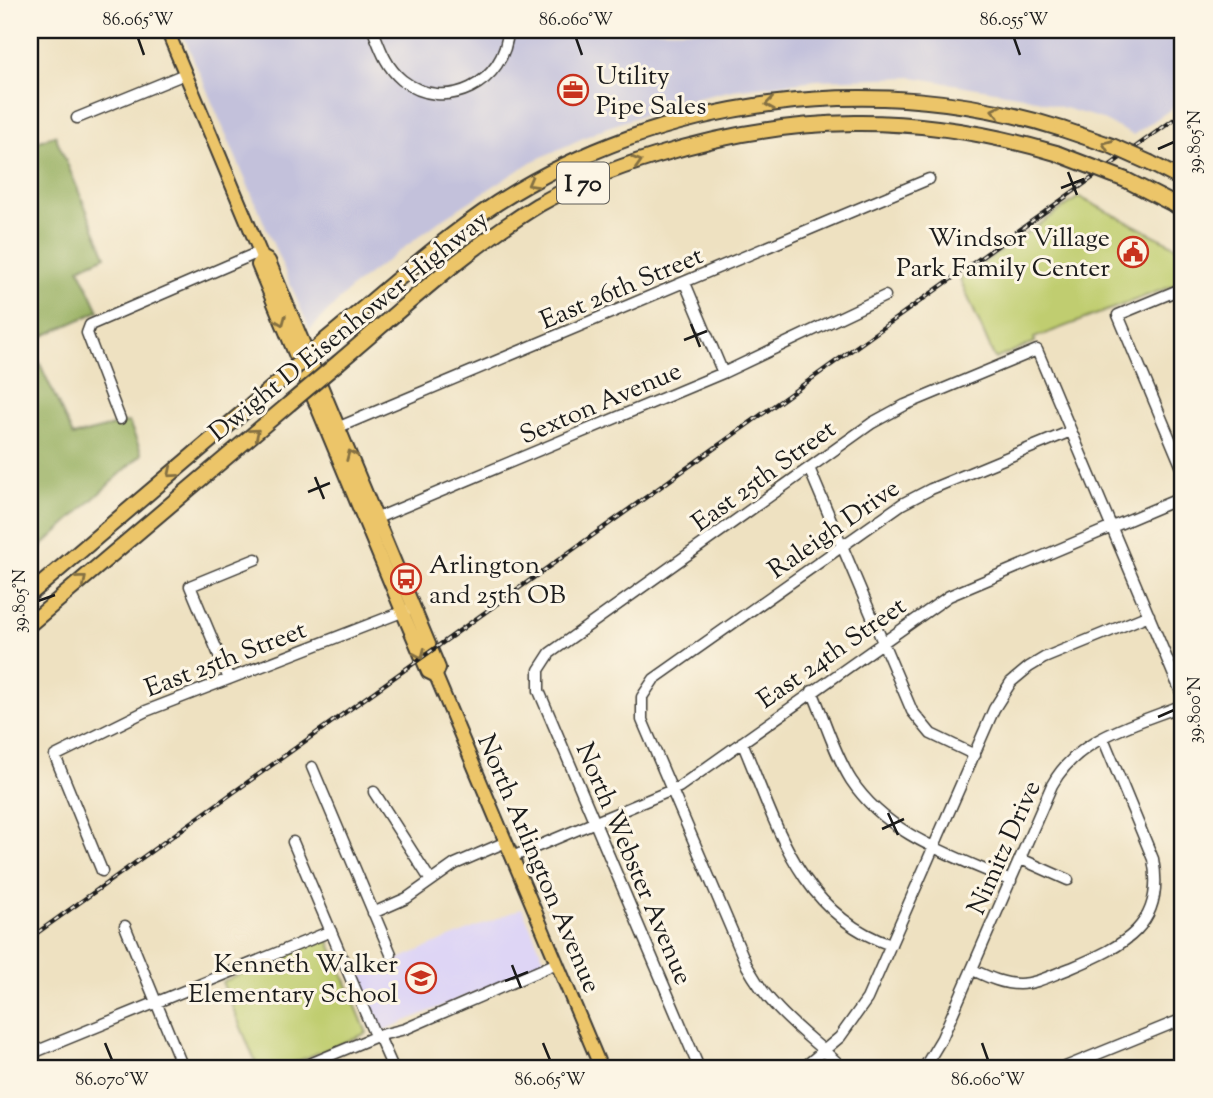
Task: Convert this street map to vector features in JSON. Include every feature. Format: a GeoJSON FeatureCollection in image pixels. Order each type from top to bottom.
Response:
{"type":"FeatureCollection","features":[{"type":"Feature","properties":{"kind":"highway","name":"Dwight D Eisenhower Highway"},"geometry":{"type":"LineString","coordinates":[[30,594],[443,242],[497,204],[579,159],[659,128],[711,114],[766,104],[858,97],[914,100],[1006,113],[1062,129],[1150,163],[1183,180]]}},
{"type":"Feature","properties":{"kind":"highway","name":"Dwight D Eisenhower Highway"},"geometry":{"type":"LineString","coordinates":[[30,624],[454,265],[540,204],[624,166],[706,141],[754,130],[799,125],[879,122],[917,125],[977,134],[1056,153],[1126,180],[1183,211]]}},
{"type":"Feature","properties":{"kind":"main road","name":"North Arlington Avenue"},"geometry":{"type":"LineString","coordinates":[[167,30],[260,255],[269,261],[333,429],[408,609],[428,672],[436,676],[601,1068]]}},
{"type":"Feature","properties":{"kind":"street"},"geometry":{"type":"LineString","coordinates":[[373,30],[389,66],[411,86],[440,94],[452,94],[471,88],[484,80],[497,65],[506,47],[508,30]]}},
{"type":"Feature","properties":{"kind":"street"},"geometry":{"type":"LineString","coordinates":[[77,118],[185,74]]}},
{"type":"Feature","properties":{"kind":"street","name":"East 26th Street"},"geometry":{"type":"LineString","coordinates":[[333,429],[929,179]]}},
{"type":"Feature","properties":{"kind":"street"},"geometry":{"type":"LineString","coordinates":[[120,419],[87,333],[90,325],[260,255]]}},
{"type":"Feature","properties":{"kind":"street"},"geometry":{"type":"LineString","coordinates":[[685,283],[723,373]]}},
{"type":"Feature","properties":{"kind":"street"},"geometry":{"type":"LineString","coordinates":[[1183,288],[1118,315],[1183,471]]}},
{"type":"Feature","properties":{"kind":"street","name":"Sexton Avenue"},"geometry":{"type":"LineString","coordinates":[[371,521],[723,373],[885,296]]}},
{"type":"Feature","properties":{"kind":"street","name":"East 25th Street"},"geometry":{"type":"LineString","coordinates":[[538,673],[550,653],[864,428],[900,407],[1037,350],[1071,431]]}},
{"type":"Feature","properties":{"kind":"street"},"geometry":{"type":"LineString","coordinates":[[1071,431],[1183,697]]}},
{"type":"Feature","properties":{"kind":"street","name":"Raleigh Drive"},"geometry":{"type":"LineString","coordinates":[[672,790],[642,720],[642,697],[654,680],[892,510],[918,495],[1071,431]]}},
{"type":"Feature","properties":{"kind":"street"},"geometry":{"type":"LineString","coordinates":[[809,468],[918,721],[936,737],[975,755]]}},
{"type":"Feature","properties":{"kind":"street","name":"East 24th Street"},"geometry":{"type":"LineString","coordinates":[[512,856],[672,790],[882,641],[957,592],[1183,497]]}},
{"type":"Feature","properties":{"kind":"street"},"geometry":{"type":"LineString","coordinates":[[229,679],[190,586],[256,559]]}},
{"type":"Feature","properties":{"kind":"street","name":"East 25th Street"},"geometry":{"type":"LineString","coordinates":[[102,871],[54,756],[146,711],[408,609]]}},
{"type":"Feature","properties":{"kind":"street"},"geometry":{"type":"LineString","coordinates":[[803,1068],[845,1031],[864,1004],[999,699],[1022,672],[1044,658],[1149,615]]}},
{"type":"Feature","properties":{"kind":"street","name":"North Webster Avenue"},"geometry":{"type":"LineString","coordinates":[[538,673],[539,691],[699,1068]]}},
{"type":"Feature","properties":{"kind":"street"},"geometry":{"type":"LineString","coordinates":[[813,691],[843,764],[857,788],[891,824],[934,848],[1011,881]]}},
{"type":"Feature","properties":{"kind":"street","name":"Nimitz Drive"},"geometry":{"type":"LineString","coordinates":[[923,1068],[942,1038],[1060,773],[1078,753],[1103,738],[1183,705]]}},
{"type":"Feature","properties":{"kind":"street"},"geometry":{"type":"LineString","coordinates":[[973,970],[1004,982],[1019,984],[1040,980],[1110,952],[1129,939],[1144,920],[1154,894],[1154,862],[1103,738]]}},
{"type":"Feature","properties":{"kind":"street"},"geometry":{"type":"LineString","coordinates":[[742,741],[791,856],[806,881],[820,900],[840,917],[859,931],[891,945]]}},
{"type":"Feature","properties":{"kind":"street"},"geometry":{"type":"LineString","coordinates":[[312,768],[391,954]]}},
{"type":"Feature","properties":{"kind":"street"},"geometry":{"type":"LineString","coordinates":[[672,790],[750,971],[783,1016],[843,1068]]}},
{"type":"Feature","properties":{"kind":"street"},"geometry":{"type":"LineString","coordinates":[[373,792],[432,881]]}},
{"type":"Feature","properties":{"kind":"street"},"geometry":{"type":"LineString","coordinates":[[293,842],[393,1068]]}},
{"type":"Feature","properties":{"kind":"street"},"geometry":{"type":"LineString","coordinates":[[373,913],[407,898],[462,860],[506,842]]}},
{"type":"Feature","properties":{"kind":"street"},"geometry":{"type":"LineString","coordinates":[[1021,859],[1068,880]]}},
{"type":"Feature","properties":{"kind":"street"},"geometry":{"type":"LineString","coordinates":[[125,926],[183,1068]]}},
{"type":"Feature","properties":{"kind":"street"},"geometry":{"type":"LineString","coordinates":[[30,1054],[331,931]]}},
{"type":"Feature","properties":{"kind":"street"},"geometry":{"type":"LineString","coordinates":[[300,1068],[377,1036],[405,1029],[557,963]]}},
{"type":"Feature","properties":{"kind":"street"},"geometry":{"type":"LineString","coordinates":[[1063,1068],[1183,1019]]}},
{"type":"Feature","properties":{"kind":"shaded area"},"geometry":{"type":"Polygon","coordinates":[[[181,30],[1183,30],[1183,101],[1133,135],[1099,118],[1023,96],[913,77],[817,80],[733,90],[677,103],[605,128],[531,162],[441,220],[352,287],[310,330],[181,30]]]}},
{"type":"Feature","properties":{"kind":"shaded area"},"geometry":{"type":"Polygon","coordinates":[[[522,908],[546,963],[382,1031],[358,976],[522,908]]]}},
{"type":"Feature","properties":{"kind":"green space"},"geometry":{"type":"Polygon","coordinates":[[[55,135],[106,256],[79,268],[99,311],[30,342],[30,145],[55,135]]]}},
{"type":"Feature","properties":{"kind":"green space"},"geometry":{"type":"Polygon","coordinates":[[[1079,197],[1183,250],[1183,282],[1034,338],[1035,342],[995,359],[960,279],[1079,197]]]}},
{"type":"Feature","properties":{"kind":"green space"},"geometry":{"type":"Polygon","coordinates":[[[30,342],[73,436],[129,422],[142,454],[30,557],[30,342]]]}},
{"type":"Feature","properties":{"kind":"green space"},"geometry":{"type":"Polygon","coordinates":[[[326,938],[367,1033],[281,1068],[258,1068],[222,982],[326,938]]]}},
{"type":"Feature","properties":{"kind":"railway"},"geometry":{"type":"LineString","coordinates":[[30,938],[1183,113]]}},
{"type":"Feature","properties":{"kind":"place","name":"Utility Pipe Sales"},"geometry":{"type":"Point","coordinates":[573,90]}},
{"type":"Feature","properties":{"kind":"place","name":"Windsor Village Park Family Center"},"geometry":{"type":"Point","coordinates":[1133,252]}},
{"type":"Feature","properties":{"kind":"place","name":"Arlington and 25th OB"},"geometry":{"type":"Point","coordinates":[406,579]}},
{"type":"Feature","properties":{"kind":"place","name":"Kenneth Walker Elementary School"},"geometry":{"type":"Point","coordinates":[421,978]}}]}
